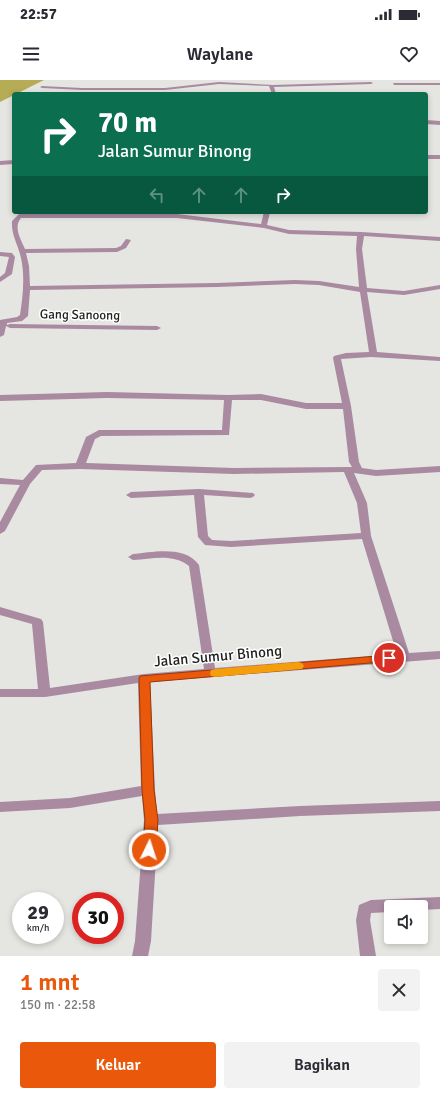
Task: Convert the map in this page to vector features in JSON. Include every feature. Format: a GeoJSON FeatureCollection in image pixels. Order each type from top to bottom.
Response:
{"type":"FeatureCollection","features":[{"type":"Feature","properties":{"kind":"street"},"geometry":{"type":"LineString","coordinates":[[42,86],[82,89],[165,89],[219,83],[271,84],[272,86],[371,83]]}},
{"type":"Feature","properties":{"kind":"street"},"geometry":{"type":"LineString","coordinates":[[272,86],[274,92]]}},
{"type":"Feature","properties":{"kind":"street"},"geometry":{"type":"LineString","coordinates":[[428,122],[440,123]]}},
{"type":"Feature","properties":{"kind":"street"},"geometry":{"type":"LineString","coordinates":[[428,157],[440,157]]}},
{"type":"Feature","properties":{"kind":"street"},"geometry":{"type":"LineString","coordinates":[[0,163],[12,162]]}},
{"type":"Feature","properties":{"kind":"street"},"geometry":{"type":"LineString","coordinates":[[0,335],[2,324],[20,319],[24,316],[28,288],[23,251],[14,234],[14,221],[19,216],[99,214],[177,216],[264,226],[289,232],[308,234],[361,234],[440,239]]}},
{"type":"Feature","properties":{"kind":"street"},"geometry":{"type":"LineString","coordinates":[[264,226],[267,214]]}},
{"type":"Feature","properties":{"kind":"street"},"geometry":{"type":"LineString","coordinates":[[361,234],[359,249],[368,331],[373,355]]}},
{"type":"Feature","properties":{"kind":"street"},"geometry":{"type":"LineString","coordinates":[[23,251],[117,250],[124,247],[128,240]]}},
{"type":"Feature","properties":{"kind":"street"},"geometry":{"type":"LineString","coordinates":[[0,254],[10,254],[12,256],[8,274],[0,280]]}},
{"type":"Feature","properties":{"kind":"street"},"geometry":{"type":"LineString","coordinates":[[28,288],[217,285],[295,282],[319,283],[404,294],[440,287]]}},
{"type":"Feature","properties":{"kind":"street","name":"Gang Sanoong"},"geometry":{"type":"LineString","coordinates":[[2,324],[157,328]]}},
{"type":"Feature","properties":{"kind":"street"},"geometry":{"type":"LineString","coordinates":[[404,657],[366,536],[362,503],[353,470],[354,462],[347,406],[337,358],[344,356],[373,355],[440,359]]}},
{"type":"Feature","properties":{"kind":"street"},"geometry":{"type":"LineString","coordinates":[[0,398],[107,395],[228,398],[261,397],[306,406],[347,406]]}},
{"type":"Feature","properties":{"kind":"street"},"geometry":{"type":"LineString","coordinates":[[80,466],[91,437],[99,433],[226,433],[228,398]]}},
{"type":"Feature","properties":{"kind":"street"},"geometry":{"type":"LineString","coordinates":[[0,531],[26,483],[39,467],[80,466],[234,471],[353,470],[376,472],[440,469]]}},
{"type":"Feature","properties":{"kind":"street"},"geometry":{"type":"LineString","coordinates":[[0,481],[26,483]]}},
{"type":"Feature","properties":{"kind":"street"},"geometry":{"type":"LineString","coordinates":[[199,492],[203,537],[209,542],[232,544],[366,536]]}},
{"type":"Feature","properties":{"kind":"street"},"geometry":{"type":"LineString","coordinates":[[131,495],[199,492],[250,495]]}},
{"type":"Feature","properties":{"kind":"street"},"geometry":{"type":"LineString","coordinates":[[133,557],[177,555],[187,558],[194,565],[210,673]]}},
{"type":"Feature","properties":{"kind":"street"},"geometry":{"type":"LineString","coordinates":[[0,611],[37,622],[45,693]]}},
{"type":"Feature","properties":{"kind":"street","name":"Jalan Sumur Binong"},"geometry":{"type":"LineString","coordinates":[[0,693],[45,693],[144,678],[440,655]]}},
{"type":"Feature","properties":{"kind":"street"},"geometry":{"type":"LineString","coordinates":[[140,956],[143,941],[151,820],[148,790],[144,678]]}},
{"type":"Feature","properties":{"kind":"street"},"geometry":{"type":"LineString","coordinates":[[0,806],[70,803],[148,790]]}},
{"type":"Feature","properties":{"kind":"street"},"geometry":{"type":"LineString","coordinates":[[151,820],[300,811],[440,806]]}},
{"type":"Feature","properties":{"kind":"street"},"geometry":{"type":"LineString","coordinates":[[368,956],[363,920],[364,910],[371,906],[440,903]]}},
{"type":"Feature","properties":{"kind":"lane"},"geometry":{"type":"LineString","coordinates":[[394,84],[440,84]]}},
{"type":"Feature","properties":{"kind":"shaded area"},"geometry":{"type":"Polygon","coordinates":[[[0,80],[44,80],[20,92],[12,92],[12,96],[0,102],[0,80]]]}},
{"type":"Feature","properties":{"kind":"slow traffic"},"geometry":{"type":"LineString","coordinates":[[215,673],[298,666]]}},
{"type":"Feature","properties":{"kind":"route"},"geometry":{"type":"LineString","coordinates":[[149,850],[151,820],[148,790],[144,678],[389,658]]}}]}
